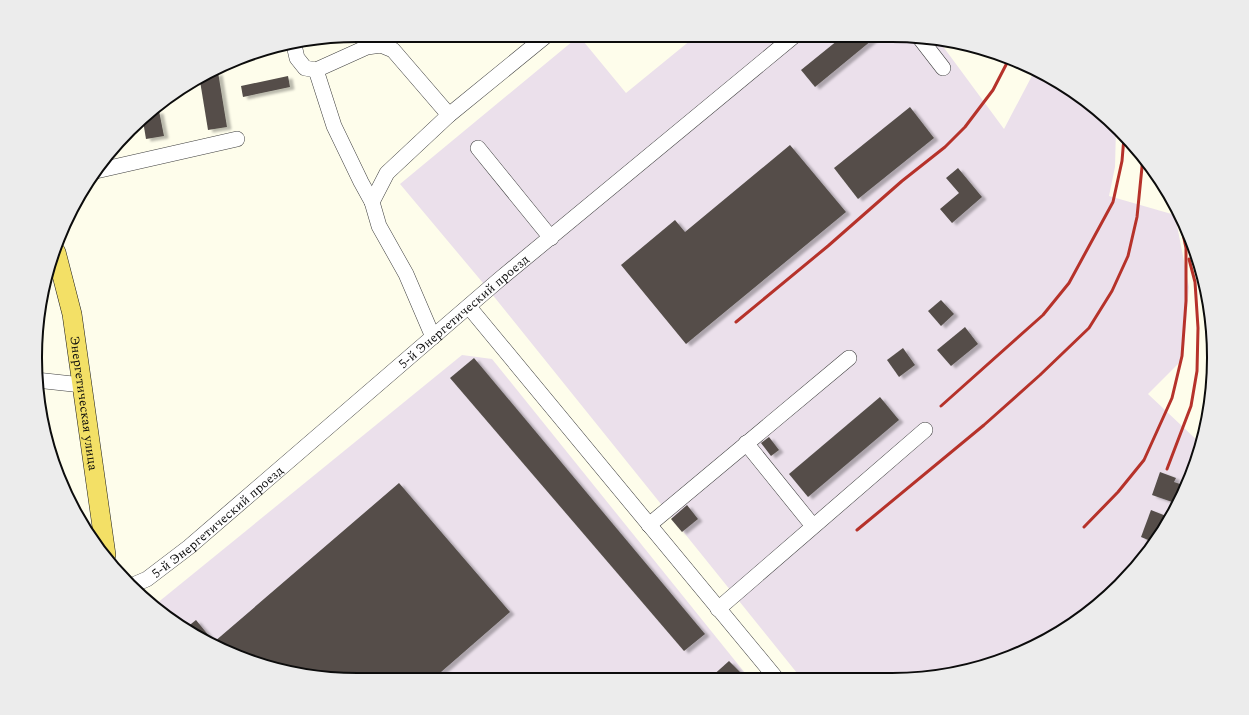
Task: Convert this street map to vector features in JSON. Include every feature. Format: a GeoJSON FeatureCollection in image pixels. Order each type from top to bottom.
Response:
{"type":"FeatureCollection","features":[{"type":"Feature","properties":{"kind":"main road","name":"Энергетическая улица"},"geometry":{"type":"LineString","coordinates":[[58,260],[72,314],[105,547]]}},
{"type":"Feature","properties":{"kind":"street"},"geometry":{"type":"LineString","coordinates":[[372,202],[387,172],[449,115],[538,42]]}},
{"type":"Feature","properties":{"kind":"street","name":"5-й Энергетический проезд"},"geometry":{"type":"LineString","coordinates":[[137,583],[147,579],[189,547],[500,279],[787,42]]}},
{"type":"Feature","properties":{"kind":"street"},"geometry":{"type":"LineString","coordinates":[[925,44],[943,68]]}},
{"type":"Feature","properties":{"kind":"street"},"geometry":{"type":"LineString","coordinates":[[295,48],[297,58],[305,68],[316,70],[366,48],[382,45],[393,50],[449,115]]}},
{"type":"Feature","properties":{"kind":"street"},"geometry":{"type":"LineString","coordinates":[[316,70],[334,126],[372,202],[379,226],[406,274],[433,337]]}},
{"type":"Feature","properties":{"kind":"street"},"geometry":{"type":"LineString","coordinates":[[103,170],[237,139]]}},
{"type":"Feature","properties":{"kind":"street"},"geometry":{"type":"LineString","coordinates":[[478,148],[551,238]]}},
{"type":"Feature","properties":{"kind":"street"},"geometry":{"type":"LineString","coordinates":[[469,307],[772,673]]}},
{"type":"Feature","properties":{"kind":"street"},"geometry":{"type":"LineString","coordinates":[[649,525],[849,358]]}},
{"type":"Feature","properties":{"kind":"street"},"geometry":{"type":"LineString","coordinates":[[43,381],[82,385]]}},
{"type":"Feature","properties":{"kind":"street"},"geometry":{"type":"LineString","coordinates":[[718,608],[925,430]]}},
{"type":"Feature","properties":{"kind":"street"},"geometry":{"type":"LineString","coordinates":[[746,443],[813,526]]}},
{"type":"Feature","properties":{"kind":"shaded area"},"geometry":{"type":"Polygon","coordinates":[[[572,42],[584,42],[626,93],[688,42],[912,43],[943,47],[1004,129],[1032,76],[1067,95],[1100,120],[1115,134],[1115,167],[1109,196],[1172,214],[1177,224],[1189,287],[1183,359],[1148,394],[1196,439],[1183,478],[1165,515],[1142,550],[1115,581],[1084,608],[1049,631],[1012,649],[973,662],[953,667],[912,672],[797,673],[483,283],[400,184],[572,42]]]}},
{"type":"Feature","properties":{"kind":"shaded area"},"geometry":{"type":"Polygon","coordinates":[[[462,355],[492,359],[745,673],[358,673],[316,670],[276,662],[237,649],[200,631],[158,602],[462,355]]]}},
{"type":"Feature","properties":{"kind":"building"},"geometry":{"type":"Polygon","coordinates":[[[836,42],[870,42],[815,87],[801,70],[836,42]]]}},
{"type":"Feature","properties":{"kind":"building"},"geometry":{"type":"Polygon","coordinates":[[[218,75],[227,127],[208,130],[200,84],[218,75]]]}},
{"type":"Feature","properties":{"kind":"building"},"geometry":{"type":"Polygon","coordinates":[[[288,76],[290,87],[243,97],[241,86],[288,76]]]}},
{"type":"Feature","properties":{"kind":"building"},"geometry":{"type":"Polygon","coordinates":[[[910,107],[934,138],[858,199],[834,168],[910,107]]]}},
{"type":"Feature","properties":{"kind":"building"},"geometry":{"type":"Polygon","coordinates":[[[159,112],[164,136],[146,139],[144,125],[159,112]]]}},
{"type":"Feature","properties":{"kind":"building"},"geometry":{"type":"Polygon","coordinates":[[[790,145],[846,212],[686,344],[621,265],[675,220],[685,232],[790,145]]]}},
{"type":"Feature","properties":{"kind":"building"},"geometry":{"type":"Polygon","coordinates":[[[958,168],[982,197],[952,223],[940,209],[959,193],[946,178],[958,168]]]}},
{"type":"Feature","properties":{"kind":"building"},"geometry":{"type":"Polygon","coordinates":[[[941,300],[954,314],[941,326],[928,311],[941,300]]]}},
{"type":"Feature","properties":{"kind":"building"},"geometry":{"type":"Polygon","coordinates":[[[965,327],[978,344],[951,366],[937,350],[965,327]]]}},
{"type":"Feature","properties":{"kind":"building"},"geometry":{"type":"Polygon","coordinates":[[[903,348],[915,365],[899,377],[887,360],[903,348]]]}},
{"type":"Feature","properties":{"kind":"building"},"geometry":{"type":"Polygon","coordinates":[[[474,358],[705,634],[684,651],[450,378],[474,358]]]}},
{"type":"Feature","properties":{"kind":"building"},"geometry":{"type":"Polygon","coordinates":[[[880,397],[899,420],[808,497],[789,474],[880,397]]]}},
{"type":"Feature","properties":{"kind":"building"},"geometry":{"type":"Polygon","coordinates":[[[769,437],[779,450],[771,456],[761,443],[769,437]]]}},
{"type":"Feature","properties":{"kind":"building"},"geometry":{"type":"Polygon","coordinates":[[[1160,472],[1176,478],[1174,482],[1180,484],[1172,502],[1152,495],[1160,472]]]}},
{"type":"Feature","properties":{"kind":"building"},"geometry":{"type":"Polygon","coordinates":[[[399,483],[510,612],[440,673],[358,673],[296,667],[256,656],[217,639],[399,483]]]}},
{"type":"Feature","properties":{"kind":"building"},"geometry":{"type":"Polygon","coordinates":[[[687,505],[698,519],[682,532],[671,519],[687,505]]]}},
{"type":"Feature","properties":{"kind":"building"},"geometry":{"type":"Polygon","coordinates":[[[1151,510],[1165,515],[1149,540],[1141,537],[1151,510]]]}},
{"type":"Feature","properties":{"kind":"building"},"geometry":{"type":"Polygon","coordinates":[[[196,620],[208,635],[190,625],[196,620]]]}},
{"type":"Feature","properties":{"kind":"building"},"geometry":{"type":"Polygon","coordinates":[[[729,661],[741,673],[716,673],[729,661]]]}},
{"type":"Feature","properties":{"kind":"railway"},"geometry":{"type":"LineString","coordinates":[[736,322],[828,246],[902,181],[945,147],[965,127],[993,90],[1006,64]]}},
{"type":"Feature","properties":{"kind":"railway"},"geometry":{"type":"LineString","coordinates":[[941,406],[1043,315],[1069,283],[1113,202],[1122,161],[1123,143]]}},
{"type":"Feature","properties":{"kind":"railway"},"geometry":{"type":"LineString","coordinates":[[857,530],[984,425],[1040,375],[1089,328],[1112,291],[1128,256],[1137,217],[1142,165]]}},
{"type":"Feature","properties":{"kind":"railway"},"geometry":{"type":"LineString","coordinates":[[1084,527],[1118,492],[1144,460],[1172,398],[1182,356],[1186,301],[1186,248],[1185,241]]}},
{"type":"Feature","properties":{"kind":"railway"},"geometry":{"type":"LineString","coordinates":[[1167,469],[1191,406],[1197,371],[1198,328],[1195,282],[1189,259]]}}]}
